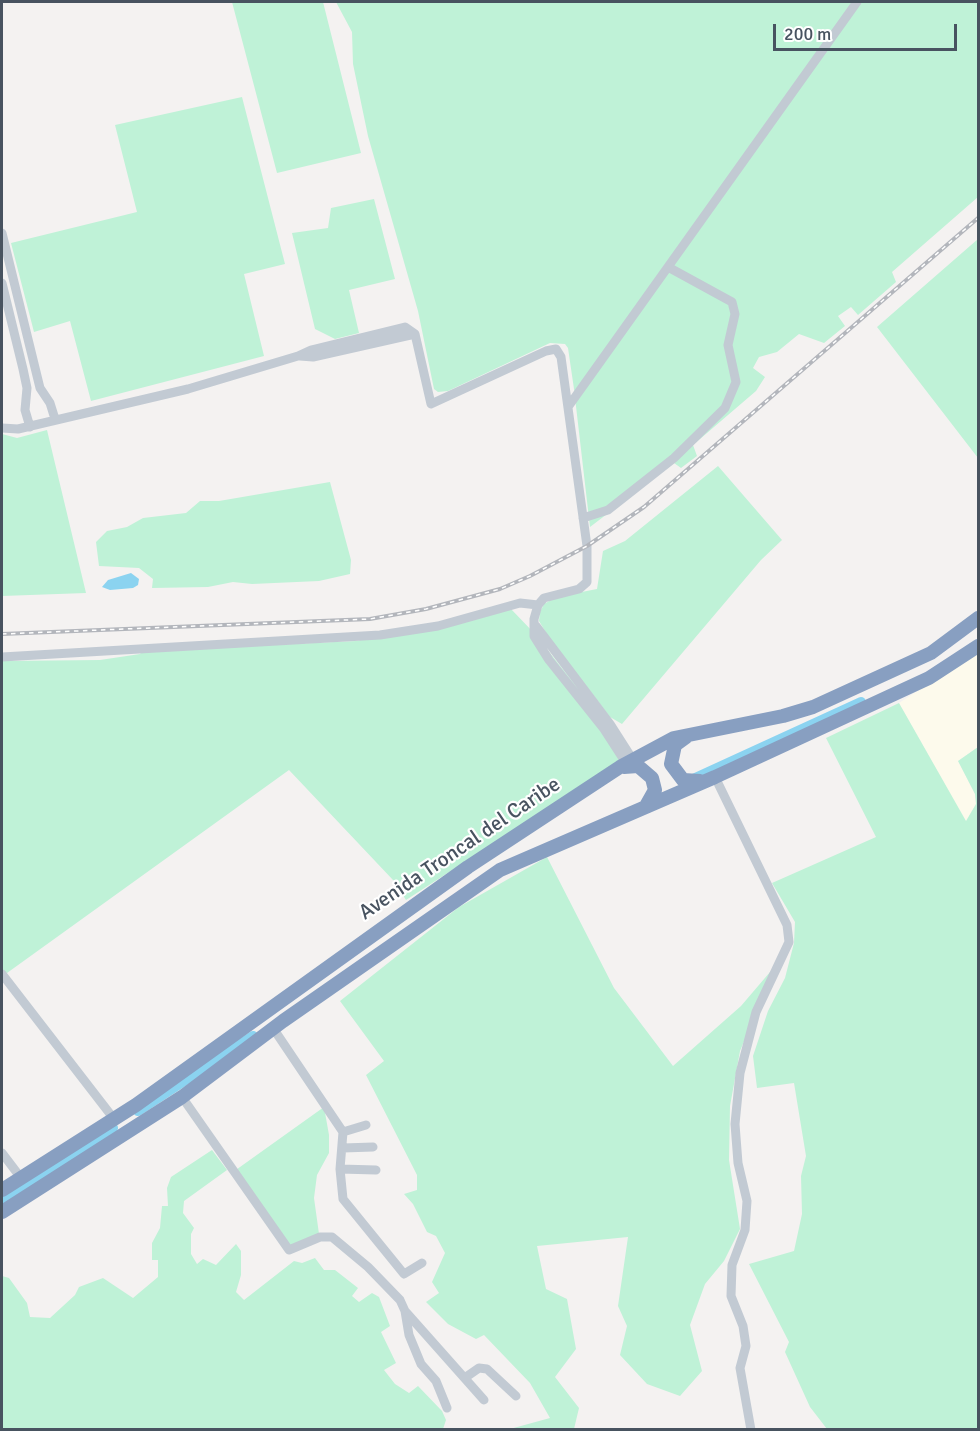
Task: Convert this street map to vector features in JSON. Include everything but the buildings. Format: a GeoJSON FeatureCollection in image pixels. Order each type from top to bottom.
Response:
{"type":"FeatureCollection","features":[{"type":"Feature","properties":{"kind":"highway","name":"Avenida Troncal del Caribe"},"geometry":{"type":"LineString","coordinates":[[2,1190],[114,1119],[449,880],[627,763],[674,738],[783,716],[813,707],[931,653],[978,618]]}},
{"type":"Feature","properties":{"kind":"highway","name":"Avenida Troncal del Caribe"},"geometry":{"type":"LineString","coordinates":[[2,1212],[182,1097],[273,1028],[500,870],[715,777],[929,678],[978,646]]}},
{"type":"Feature","properties":{"kind":"highway"},"geometry":{"type":"LineString","coordinates":[[690,734],[675,745],[671,754],[675,773],[692,783],[715,777]]}},
{"type":"Feature","properties":{"kind":"highway"},"geometry":{"type":"LineString","coordinates":[[627,763],[638,766],[652,778],[653,796],[646,806]]}},
{"type":"Feature","properties":{"kind":"street"},"geometry":{"type":"LineString","coordinates":[[568,407],[857,2]]}},
{"type":"Feature","properties":{"kind":"street"},"geometry":{"type":"LineString","coordinates":[[2,233],[40,388],[50,404],[55,419]]}},
{"type":"Feature","properties":{"kind":"street"},"geometry":{"type":"LineString","coordinates":[[583,518],[608,510],[674,458],[725,408],[736,382],[736,375],[728,355],[735,314],[732,302],[668,267]]}},
{"type":"Feature","properties":{"kind":"street"},"geometry":{"type":"LineString","coordinates":[[2,283],[27,388],[25,410],[30,427]]}},
{"type":"Feature","properties":{"kind":"street"},"geometry":{"type":"LineString","coordinates":[[2,428],[30,427],[188,388],[298,356],[313,357],[415,334],[431,404],[546,351],[556,349],[561,357],[587,546],[587,582],[579,589],[544,598],[538,605],[535,624],[610,724],[627,763]]}},
{"type":"Feature","properties":{"kind":"street"},"geometry":{"type":"LineString","coordinates":[[2,657],[380,635],[438,626],[520,603],[538,605]]}},
{"type":"Feature","properties":{"kind":"street"},"geometry":{"type":"LineString","coordinates":[[715,777],[787,925],[789,942],[756,1012],[740,1073],[735,1124],[738,1163],[747,1200],[745,1230],[732,1265],[731,1296],[743,1326],[746,1346],[740,1368],[751,1430]]}},
{"type":"Feature","properties":{"kind":"street"},"geometry":{"type":"LineString","coordinates":[[2,975],[114,1119]]}},
{"type":"Feature","properties":{"kind":"street"},"geometry":{"type":"LineString","coordinates":[[273,1028],[343,1132],[340,1169],[343,1199],[403,1273],[422,1263]]}},
{"type":"Feature","properties":{"kind":"street"},"geometry":{"type":"LineString","coordinates":[[182,1097],[289,1250],[320,1237],[332,1237],[368,1267],[400,1300],[421,1364],[436,1381],[447,1408]]}},
{"type":"Feature","properties":{"kind":"street"},"geometry":{"type":"LineString","coordinates":[[343,1132],[366,1125]]}},
{"type":"Feature","properties":{"kind":"street"},"geometry":{"type":"LineString","coordinates":[[343,1148],[373,1147]]}},
{"type":"Feature","properties":{"kind":"street"},"geometry":{"type":"LineString","coordinates":[[2,1153],[21,1178]]}},
{"type":"Feature","properties":{"kind":"street"},"geometry":{"type":"LineString","coordinates":[[340,1169],[376,1170]]}},
{"type":"Feature","properties":{"kind":"street"},"geometry":{"type":"LineString","coordinates":[[405,1311],[426,1338],[466,1377],[484,1400]]}},
{"type":"Feature","properties":{"kind":"street"},"geometry":{"type":"LineString","coordinates":[[466,1377],[479,1368],[487,1369],[516,1396]]}},
{"type":"Feature","properties":{"kind":"shaded area"},"geometry":{"type":"Polygon","coordinates":[[[978,652],[978,747],[958,761],[975,794],[976,804],[966,822],[899,703],[978,652]]]}},
{"type":"Feature","properties":{"kind":"green space"},"geometry":{"type":"Polygon","coordinates":[[[232,2],[323,2],[361,153],[277,173],[232,2]]]}},
{"type":"Feature","properties":{"kind":"green space"},"geometry":{"type":"Polygon","coordinates":[[[336,2],[978,2],[978,197],[892,272],[896,282],[858,315],[851,307],[838,316],[845,326],[824,343],[799,334],[777,352],[759,357],[753,368],[765,377],[756,391],[693,445],[697,456],[681,468],[674,463],[590,527],[574,389],[568,348],[565,344],[550,343],[448,391],[438,392],[434,389],[418,311],[368,136],[353,64],[352,32],[336,2]]]}},
{"type":"Feature","properties":{"kind":"green space"},"geometry":{"type":"Polygon","coordinates":[[[242,97],[285,264],[244,274],[264,356],[91,401],[70,321],[34,332],[11,243],[137,212],[115,125],[242,97]]]}},
{"type":"Feature","properties":{"kind":"green space"},"geometry":{"type":"Polygon","coordinates":[[[374,199],[395,279],[349,290],[359,333],[335,339],[315,329],[292,233],[328,228],[331,208],[374,199]]]}},
{"type":"Feature","properties":{"kind":"green space"},"geometry":{"type":"Polygon","coordinates":[[[978,239],[978,458],[877,327],[978,239]]]}},
{"type":"Feature","properties":{"kind":"green space"},"geometry":{"type":"Polygon","coordinates":[[[47,430],[86,593],[2,596],[2,434],[17,438],[47,430]]]}},
{"type":"Feature","properties":{"kind":"green space"},"geometry":{"type":"Polygon","coordinates":[[[718,466],[782,540],[761,560],[622,724],[610,717],[548,636],[539,621],[540,612],[544,604],[556,597],[597,589],[603,551],[625,541],[718,466]]]}},
{"type":"Feature","properties":{"kind":"green space"},"geometry":{"type":"Polygon","coordinates":[[[330,482],[351,560],[350,574],[319,581],[252,584],[233,582],[208,587],[152,588],[153,579],[139,568],[99,566],[96,542],[107,531],[127,527],[143,518],[186,513],[200,501],[219,501],[330,482]]]}},
{"type":"Feature","properties":{"kind":"green space"},"geometry":{"type":"Polygon","coordinates":[[[511,609],[535,634],[599,715],[620,761],[406,900],[393,880],[289,770],[7,973],[2,970],[2,661],[100,660],[140,654],[142,651],[356,641],[511,609]]]}},
{"type":"Feature","properties":{"kind":"green space"},"geometry":{"type":"Polygon","coordinates":[[[899,703],[966,821],[976,804],[975,794],[958,761],[978,747],[978,1429],[827,1429],[810,1407],[785,1352],[789,1342],[749,1264],[794,1251],[802,1214],[801,1176],[806,1156],[794,1083],[757,1088],[753,1056],[768,1011],[785,978],[794,943],[795,922],[772,883],[876,837],[826,738],[899,703]]]}},
{"type":"Feature","properties":{"kind":"green space"},"geometry":{"type":"Polygon","coordinates":[[[547,857],[614,988],[673,1066],[741,1006],[776,965],[740,1051],[730,1106],[729,1160],[740,1229],[724,1261],[705,1284],[690,1325],[702,1371],[680,1396],[647,1384],[620,1355],[627,1326],[618,1306],[628,1237],[537,1246],[546,1289],[567,1299],[576,1349],[555,1377],[579,1408],[574,1429],[510,1429],[550,1418],[530,1383],[484,1335],[476,1339],[448,1324],[426,1302],[439,1293],[432,1282],[445,1253],[436,1236],[427,1232],[413,1204],[404,1194],[417,1190],[417,1175],[366,1075],[384,1061],[340,1001],[459,907],[547,857]]]}},
{"type":"Feature","properties":{"kind":"green space"},"geometry":{"type":"Polygon","coordinates":[[[324,1107],[329,1135],[329,1153],[317,1175],[314,1198],[319,1234],[286,1248],[233,1172],[324,1107]]]}},
{"type":"Feature","properties":{"kind":"green space"},"geometry":{"type":"Polygon","coordinates":[[[212,1150],[227,1170],[184,1201],[183,1213],[194,1228],[191,1234],[191,1254],[197,1264],[203,1259],[216,1265],[236,1244],[241,1251],[241,1275],[236,1292],[244,1300],[294,1261],[302,1263],[315,1258],[324,1270],[335,1270],[358,1288],[352,1296],[359,1302],[372,1293],[379,1297],[390,1326],[381,1332],[396,1363],[384,1370],[395,1384],[409,1393],[418,1386],[442,1411],[446,1420],[443,1429],[2,1429],[2,1276],[9,1278],[27,1303],[30,1317],[50,1318],[75,1295],[79,1287],[103,1278],[133,1298],[158,1277],[158,1260],[152,1260],[152,1243],[160,1228],[162,1206],[168,1206],[167,1188],[171,1177],[212,1150]]]}},
{"type":"Feature","properties":{"kind":"water"},"geometry":{"type":"Polygon","coordinates":[[[131,573],[139,579],[138,585],[133,588],[110,590],[102,587],[108,580],[131,573]]]}},
{"type":"Feature","properties":{"kind":"waterway"},"geometry":{"type":"LineString","coordinates":[[693,779],[861,702]]}},
{"type":"Feature","properties":{"kind":"waterway"},"geometry":{"type":"LineString","coordinates":[[138,1111],[253,1036]]}},
{"type":"Feature","properties":{"kind":"waterway"},"geometry":{"type":"LineString","coordinates":[[2,1200],[113,1128]]}},
{"type":"Feature","properties":{"kind":"railway"},"geometry":{"type":"LineString","coordinates":[[2,634],[370,619],[426,609],[500,589],[587,546],[644,507],[978,218]]}}]}
